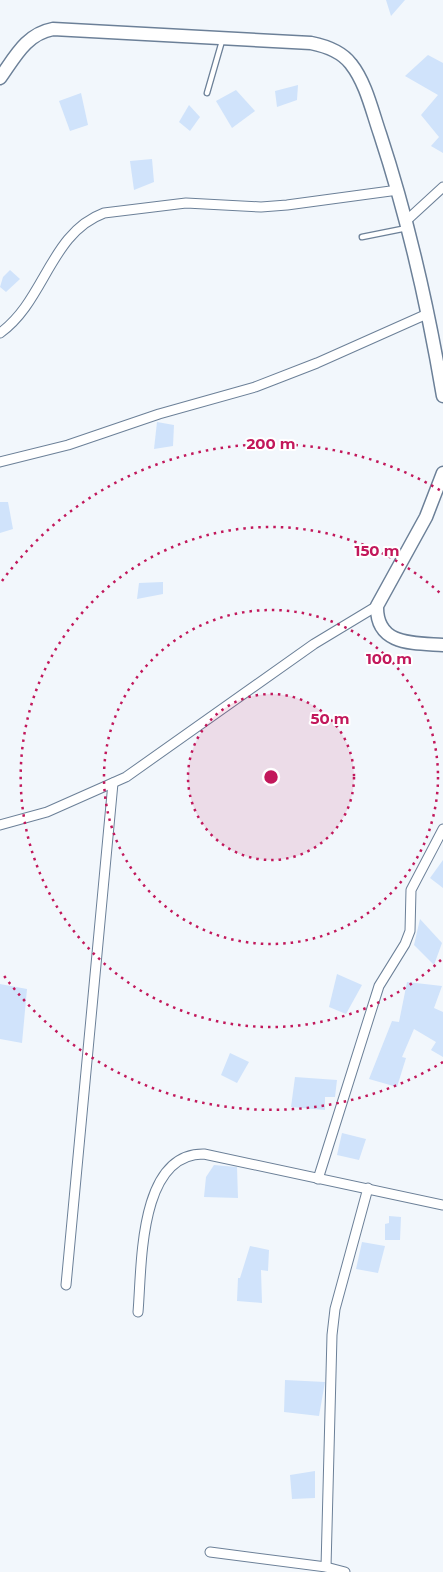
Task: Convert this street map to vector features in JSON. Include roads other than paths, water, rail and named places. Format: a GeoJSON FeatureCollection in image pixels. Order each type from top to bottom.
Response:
{"type":"FeatureCollection","features":[{"type":"Feature","properties":{"kind":"street"},"geometry":{"type":"LineString","coordinates":[[0,78],[25,43],[39,33],[53,29],[223,37],[319,45],[345,58],[362,83],[398,190],[427,314],[443,396]]}},
{"type":"Feature","properties":{"kind":"street"},"geometry":{"type":"LineString","coordinates":[[407,224],[443,187]]}},
{"type":"Feature","properties":{"kind":"street"},"geometry":{"type":"LineString","coordinates":[[0,333],[32,298],[67,241],[78,228],[98,215],[133,208],[186,203],[261,206],[287,205],[398,190]]}},
{"type":"Feature","properties":{"kind":"street"},"geometry":{"type":"LineString","coordinates":[[0,462],[68,445],[159,414],[255,387],[427,314]]}},
{"type":"Feature","properties":{"kind":"street"},"geometry":{"type":"LineString","coordinates":[[0,826],[47,812],[126,778],[314,644],[376,606],[426,517],[443,473]]}},
{"type":"Feature","properties":{"kind":"street"},"geometry":{"type":"LineString","coordinates":[[376,606],[378,621],[389,636],[408,643],[443,645]]}},
{"type":"Feature","properties":{"kind":"street"},"geometry":{"type":"LineString","coordinates":[[66,1284],[113,783]]}},
{"type":"Feature","properties":{"kind":"street"},"geometry":{"type":"LineString","coordinates":[[318,1179],[379,986],[405,944],[410,931],[411,890],[443,830]]}},
{"type":"Feature","properties":{"kind":"street"},"geometry":{"type":"LineString","coordinates":[[138,1312],[149,1206],[166,1174],[178,1160],[186,1156],[204,1154],[443,1205]]}},
{"type":"Feature","properties":{"kind":"street"},"geometry":{"type":"LineString","coordinates":[[326,1567],[332,1335],[335,1309],[368,1188]]}},
{"type":"Feature","properties":{"kind":"street"},"geometry":{"type":"LineString","coordinates":[[210,1552],[326,1567],[345,1572]]}},
{"type":"Feature","properties":{"kind":"lane"},"geometry":{"type":"LineString","coordinates":[[207,93],[223,37]]}},
{"type":"Feature","properties":{"kind":"lane"},"geometry":{"type":"LineString","coordinates":[[362,237],[407,224]]}}]}
